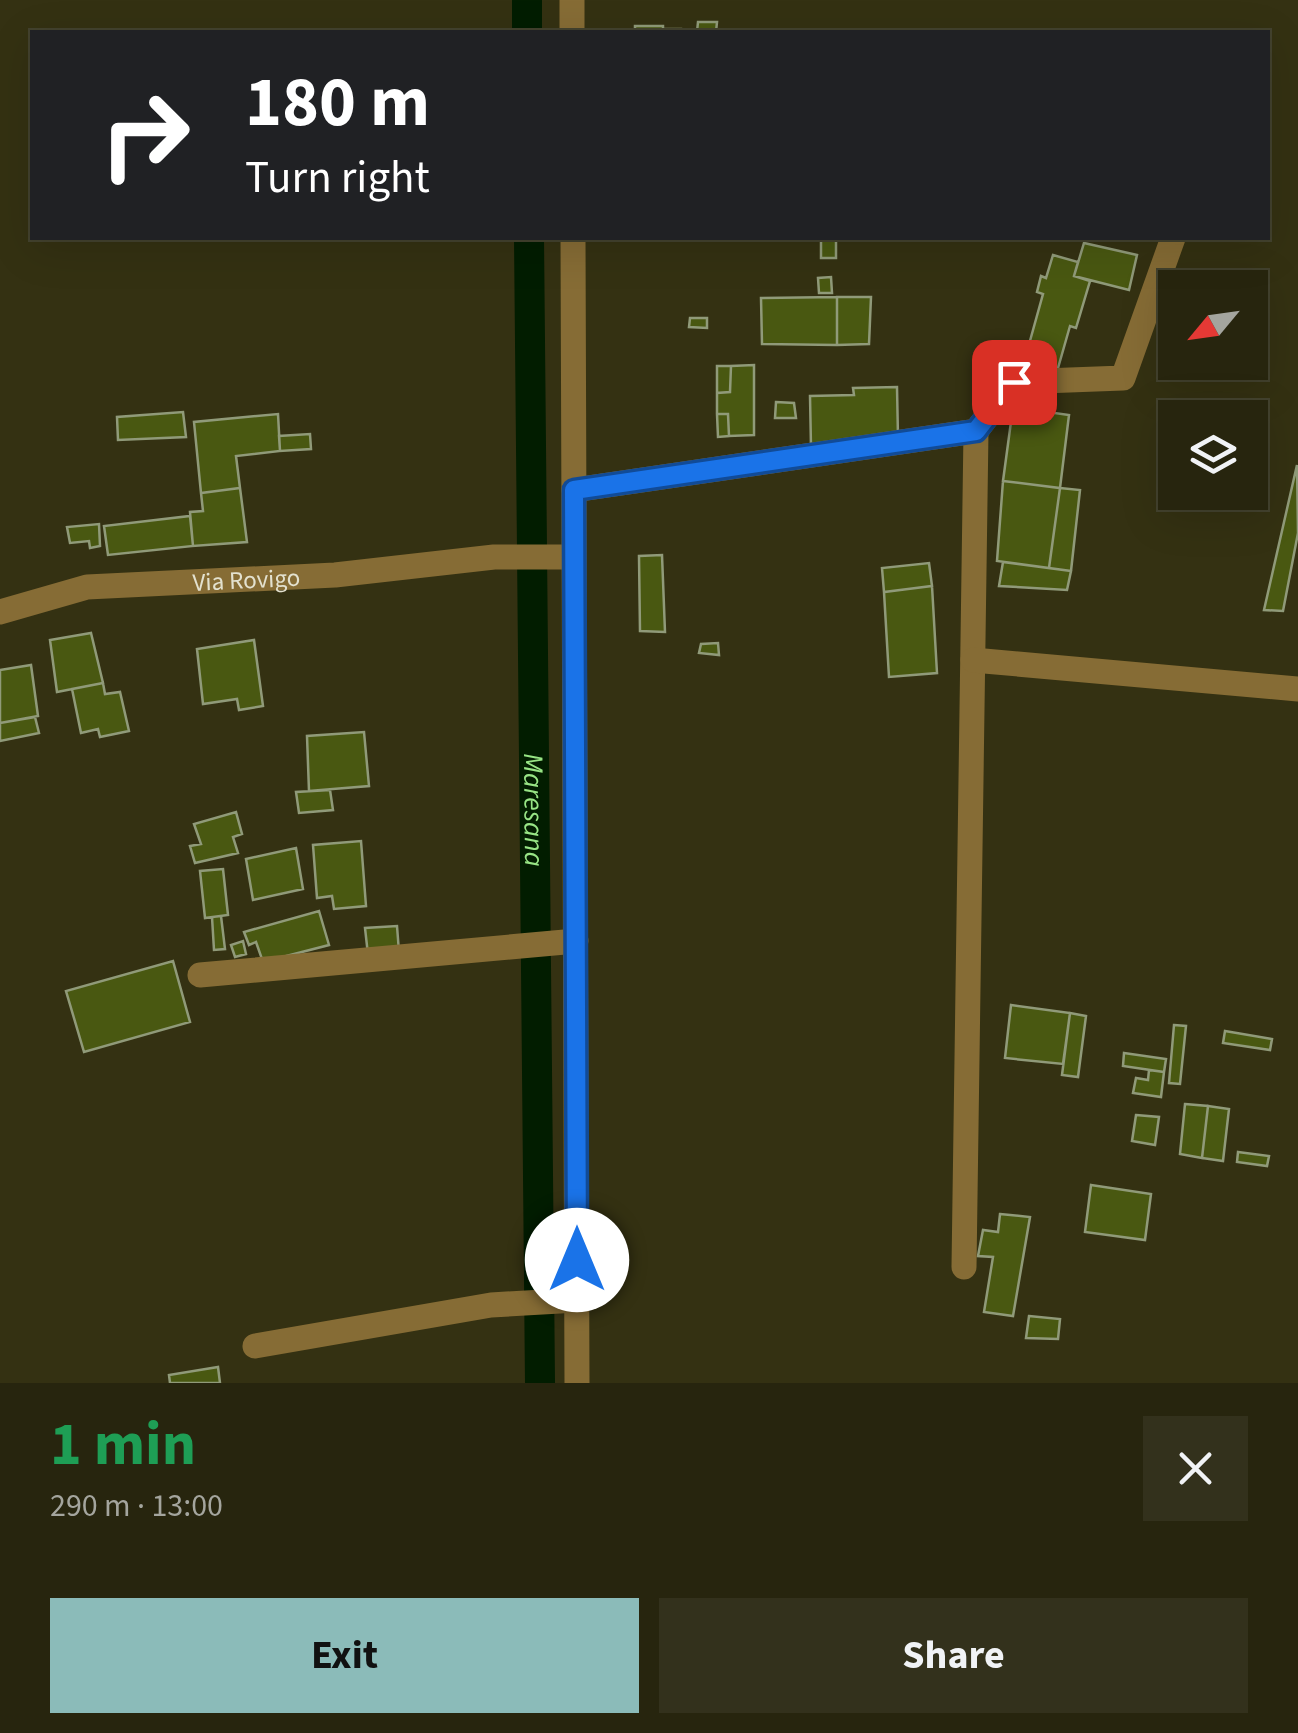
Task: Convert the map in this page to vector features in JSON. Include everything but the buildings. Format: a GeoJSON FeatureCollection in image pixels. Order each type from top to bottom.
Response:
{"type":"FeatureCollection","features":[{"type":"Feature","properties":{"kind":"street"},"geometry":{"type":"LineString","coordinates":[[572,0],[572,30]]}},
{"type":"Feature","properties":{"kind":"street"},"geometry":{"type":"LineString","coordinates":[[573,240],[574,490],[565,556],[569,1300],[577,1383]]}},
{"type":"Feature","properties":{"kind":"street"},"geometry":{"type":"LineString","coordinates":[[964,1268],[976,431],[1014,382],[1124,378],[1172,240]]}},
{"type":"Feature","properties":{"kind":"street"},"geometry":{"type":"LineString","coordinates":[[574,490],[976,431]]}},
{"type":"Feature","properties":{"kind":"street","name":"Via Rovigo"},"geometry":{"type":"LineString","coordinates":[[0,612],[86,587],[335,575],[494,557],[565,556]]}},
{"type":"Feature","properties":{"kind":"street"},"geometry":{"type":"LineString","coordinates":[[973,660],[1298,689]]}},
{"type":"Feature","properties":{"kind":"street"},"geometry":{"type":"LineString","coordinates":[[200,976],[569,941]]}},
{"type":"Feature","properties":{"kind":"street"},"geometry":{"type":"LineString","coordinates":[[255,1346],[492,1305],[569,1300]]}},
{"type":"Feature","properties":{"kind":"waterway","name":"Maresana"},"geometry":{"type":"LineString","coordinates":[[527,0],[527,30]]}},
{"type":"Feature","properties":{"kind":"waterway","name":"Maresana"},"geometry":{"type":"LineString","coordinates":[[529,240],[540,1383]]}},
{"type":"Feature","properties":{"kind":"route"},"geometry":{"type":"LineString","coordinates":[[577,1260],[574,490],[976,431],[1014,382]]}}]}
